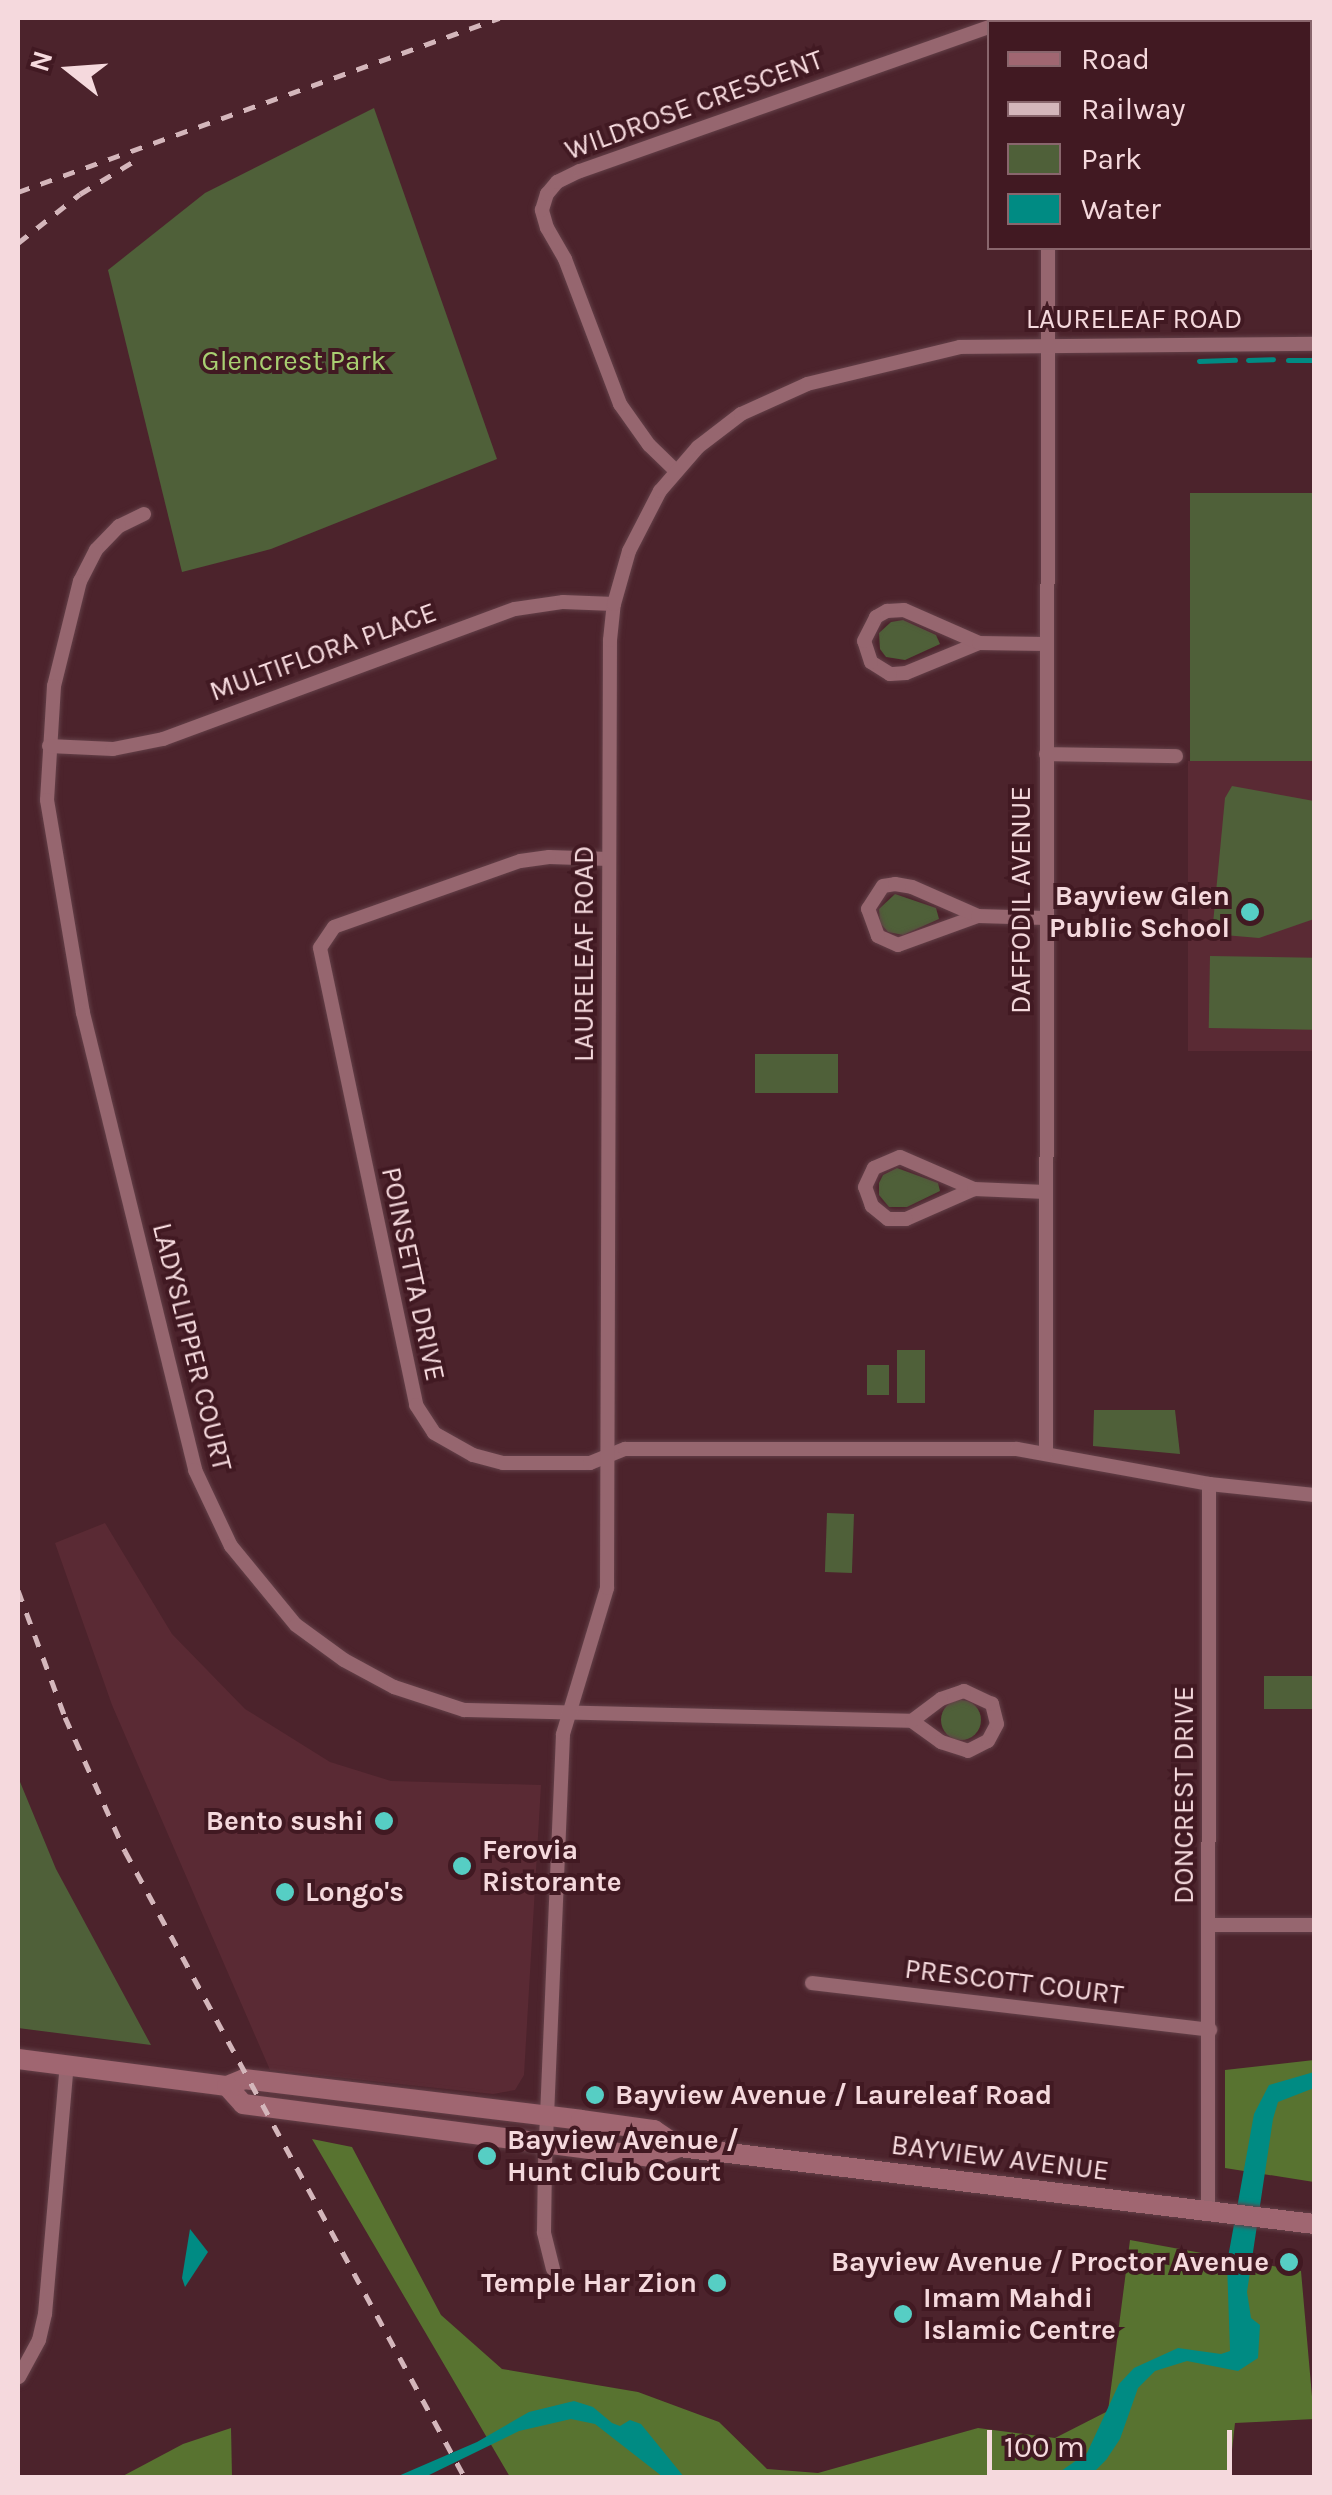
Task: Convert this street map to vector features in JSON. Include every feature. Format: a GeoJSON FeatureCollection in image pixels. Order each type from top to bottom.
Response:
{"type":"FeatureCollection","features":[{"type":"Feature","properties":{"kind":"main road","name":"BAYVIEW AVENUE"},"geometry":{"type":"LineString","coordinates":[[18,2059],[227,2086],[244,2079],[548,2116],[654,2130],[679,2147],[1314,2224]]}},
{"type":"Feature","properties":{"kind":"main road","name":"BAYVIEW AVENUE"},"geometry":{"type":"LineString","coordinates":[[227,2086],[243,2104],[652,2157],[679,2147]]}},
{"type":"Feature","properties":{"kind":"street","name":"WILDROSE CRESCENT"},"geometry":{"type":"LineString","coordinates":[[676,471],[649,445],[620,404],[565,259],[547,228],[542,210],[547,194],[556,182],[580,172],[987,28]]}},
{"type":"Feature","properties":{"kind":"street"},"geometry":{"type":"LineString","coordinates":[[1048,250],[1048,345]]}},
{"type":"Feature","properties":{"kind":"street","name":"LAURELEAF ROAD"},"geometry":{"type":"LineString","coordinates":[[553,2268],[544,2232],[565,1715],[606,1602],[614,604],[639,529],[676,471],[741,414],[808,384],[941,350],[1048,345],[1314,344]]}},
{"type":"Feature","properties":{"kind":"street","name":"DAFFODIL AVENUE"},"geometry":{"type":"LineString","coordinates":[[1046,1454],[1048,345]]}},
{"type":"Feature","properties":{"kind":"street","name":"LADYSLIPPER COURT"},"geometry":{"type":"LineString","coordinates":[[144,514],[119,526],[96,550],[80,581],[59,654],[47,800],[83,1013],[194,1470],[231,1546],[296,1625],[344,1660],[394,1687],[464,1710],[912,1721],[941,1742],[968,1751],[988,1741],[997,1714],[986,1698],[964,1690],[941,1698],[912,1721]]}},
{"type":"Feature","properties":{"kind":"street","name":"MULTIFLORA PLACE"},"geometry":{"type":"LineString","coordinates":[[50,746],[113,749],[163,739],[515,609],[563,602],[614,604]]}},
{"type":"Feature","properties":{"kind":"street"},"geometry":{"type":"LineString","coordinates":[[978,643],[904,610],[886,610],[876,617],[864,641],[871,662],[890,674],[906,672],[978,643],[1046,644]]}},
{"type":"Feature","properties":{"kind":"street"},"geometry":{"type":"LineString","coordinates":[[1046,754],[1176,756]]}},
{"type":"Feature","properties":{"kind":"street","name":"POINSETTA DRIVE"},"geometry":{"type":"LineString","coordinates":[[609,859],[548,857],[520,862],[334,926],[324,939],[319,956],[421,1416],[444,1440],[502,1464],[590,1463],[625,1449],[1002,1449],[1209,1484]]}},
{"type":"Feature","properties":{"kind":"street"},"geometry":{"type":"LineString","coordinates":[[978,916],[912,887],[895,884],[882,886],[868,909],[878,936],[898,945],[978,916],[1046,918]]}},
{"type":"Feature","properties":{"kind":"street"},"geometry":{"type":"LineString","coordinates":[[974,1189],[946,1205],[906,1219],[888,1219],[872,1206],[865,1187],[874,1168],[900,1157],[974,1189],[1046,1192]]}},
{"type":"Feature","properties":{"kind":"street"},"geometry":{"type":"LineString","coordinates":[[1209,1484],[1314,1494]]}},
{"type":"Feature","properties":{"kind":"street","name":"DONCREST DRIVE"},"geometry":{"type":"LineString","coordinates":[[1209,1484],[1214,2213]]}},
{"type":"Feature","properties":{"kind":"street"},"geometry":{"type":"LineString","coordinates":[[1210,1926],[1314,1925]]}},
{"type":"Feature","properties":{"kind":"street","name":"PRESCOTT COURT"},"geometry":{"type":"LineString","coordinates":[[812,1983],[1210,2030]]}},
{"type":"Feature","properties":{"kind":"street"},"geometry":{"type":"LineString","coordinates":[[19,2377],[39,2340],[45,2314],[67,2066]]}},
{"type":"Feature","properties":{"kind":"shaded area","name":"Bayview Glen Public School"},"geometry":{"type":"Polygon","coordinates":[[[1188,761],[1314,761],[1314,1051],[1188,1051],[1188,761]]]}},
{"type":"Feature","properties":{"kind":"shaded area"},"geometry":{"type":"Polygon","coordinates":[[[105,1523],[172,1634],[245,1709],[330,1762],[391,1781],[541,1785],[524,2075],[515,2090],[493,2094],[270,2070],[112,1705],[55,1543],[105,1523]]]}},
{"type":"Feature","properties":{"kind":"green space","name":"Glencrest Park"},"geometry":{"type":"Polygon","coordinates":[[[374,108],[497,459],[271,549],[182,572],[108,270],[205,193],[374,108]]]}},
{"type":"Feature","properties":{"kind":"green space"},"geometry":{"type":"Polygon","coordinates":[[[1190,493],[1314,493],[1314,761],[1190,761],[1190,493]]]}},
{"type":"Feature","properties":{"kind":"green space"},"geometry":{"type":"Polygon","coordinates":[[[903,620],[936,635],[940,644],[905,660],[886,657],[880,649],[879,633],[891,622],[903,620]]]}},
{"type":"Feature","properties":{"kind":"green space"},"geometry":{"type":"Polygon","coordinates":[[[1232,786],[1314,801],[1314,919],[1259,938],[1212,934],[1225,798],[1232,786]]]}},
{"type":"Feature","properties":{"kind":"green space"},"geometry":{"type":"Polygon","coordinates":[[[895,894],[936,908],[939,919],[903,935],[888,932],[880,923],[879,909],[895,894]]]}},
{"type":"Feature","properties":{"kind":"green space"},"geometry":{"type":"Polygon","coordinates":[[[1210,956],[1314,958],[1313,1030],[1209,1028],[1210,956]]]}},
{"type":"Feature","properties":{"kind":"green space"},"geometry":{"type":"Polygon","coordinates":[[[755,1054],[838,1054],[838,1093],[755,1093],[755,1054]]]}},
{"type":"Feature","properties":{"kind":"green space"},"geometry":{"type":"Polygon","coordinates":[[[897,1168],[938,1183],[940,1191],[907,1207],[889,1207],[879,1195],[879,1183],[883,1175],[897,1168]]]}},
{"type":"Feature","properties":{"kind":"green space"},"geometry":{"type":"Polygon","coordinates":[[[897,1350],[925,1350],[925,1403],[897,1403],[897,1350]]]}},
{"type":"Feature","properties":{"kind":"green space"},"geometry":{"type":"Polygon","coordinates":[[[867,1365],[889,1365],[889,1395],[867,1395],[867,1365]]]}},
{"type":"Feature","properties":{"kind":"green space"},"geometry":{"type":"Polygon","coordinates":[[[1094,1410],[1175,1410],[1180,1454],[1093,1446],[1094,1410]]]}},
{"type":"Feature","properties":{"kind":"green space"},"geometry":{"type":"Polygon","coordinates":[[[827,1513],[854,1514],[852,1573],[825,1572],[827,1513]]]}},
{"type":"Feature","properties":{"kind":"green space"},"geometry":{"type":"Polygon","coordinates":[[[1264,1676],[1314,1676],[1314,1709],[1264,1709],[1264,1676]]]}},
{"type":"Feature","properties":{"kind":"green space"},"geometry":{"type":"Polygon","coordinates":[[[961,1700],[975,1706],[981,1720],[975,1734],[961,1740],[947,1734],[941,1720],[947,1706],[961,1700]]]}},
{"type":"Feature","properties":{"kind":"green space"},"geometry":{"type":"Polygon","coordinates":[[[18,1777],[56,1869],[151,2045],[18,2028],[18,1777]]]}},
{"type":"Feature","properties":{"kind":"green space"},"geometry":{"type":"Polygon","coordinates":[[[1314,2060],[1314,2182],[1225,2168],[1225,2070],[1314,2060]]]}},
{"type":"Feature","properties":{"kind":"green space"},"geometry":{"type":"Polygon","coordinates":[[[312,2139],[352,2147],[441,2315],[502,2369],[638,2392],[719,2422],[767,2469],[818,2473],[978,2428],[1055,2438],[1108,2411],[1130,2240],[1301,2271],[1314,2419],[1235,2423],[1229,2477],[510,2477],[312,2139]]]}},
{"type":"Feature","properties":{"kind":"green space"},"geometry":{"type":"Polygon","coordinates":[[[231,2428],[232,2477],[121,2477],[183,2444],[231,2428]]]}},
{"type":"Feature","properties":{"kind":"water"},"geometry":{"type":"Polygon","coordinates":[[[1314,2072],[1314,2088],[1278,2102],[1273,2119],[1247,2292],[1251,2318],[1260,2325],[1258,2358],[1238,2371],[1187,2361],[1155,2371],[1138,2388],[1120,2439],[1106,2460],[1089,2477],[1051,2478],[1087,2453],[1119,2384],[1134,2368],[1178,2348],[1221,2354],[1230,2351],[1227,2263],[1254,2114],[1269,2085],[1314,2072]]]}},
{"type":"Feature","properties":{"kind":"water"},"geometry":{"type":"Polygon","coordinates":[[[190,2229],[208,2252],[185,2287],[182,2278],[190,2229]]]}},
{"type":"Feature","properties":{"kind":"water"},"geometry":{"type":"Polygon","coordinates":[[[574,2401],[593,2407],[620,2426],[630,2420],[641,2424],[684,2477],[663,2477],[595,2424],[571,2419],[519,2431],[425,2477],[396,2477],[477,2442],[529,2412],[574,2401]]]}},
{"type":"Feature","properties":{"kind":"waterway"},"geometry":{"type":"LineString","coordinates":[[1248,360],[1273,359]]}},
{"type":"Feature","properties":{"kind":"waterway"},"geometry":{"type":"LineString","coordinates":[[1199,361],[1235,360]]}},
{"type":"Feature","properties":{"kind":"waterway"},"geometry":{"type":"LineString","coordinates":[[1288,360],[1314,360]]}},
{"type":"Feature","properties":{"kind":"railway"},"geometry":{"type":"LineString","coordinates":[[18,192],[499,18]]}},
{"type":"Feature","properties":{"kind":"railway"},"geometry":{"type":"LineString","coordinates":[[18,243],[80,194],[136,160]]}},
{"type":"Feature","properties":{"kind":"railway"},"geometry":{"type":"LineString","coordinates":[[18,1590],[65,1717],[125,1851],[465,2478]]}},
{"type":"Feature","properties":{"kind":"place","name":"Bayview Glen Public School"},"geometry":{"type":"Point","coordinates":[1250,912]}},
{"type":"Feature","properties":{"kind":"place","name":"Bento sushi"},"geometry":{"type":"Point","coordinates":[384,1821]}},
{"type":"Feature","properties":{"kind":"place","name":"Ferovia Ristorante"},"geometry":{"type":"Point","coordinates":[462,1866]}},
{"type":"Feature","properties":{"kind":"place","name":"Longo's"},"geometry":{"type":"Point","coordinates":[285,1892]}},
{"type":"Feature","properties":{"kind":"place","name":"Bayview Avenue / Laureleaf Road"},"geometry":{"type":"Point","coordinates":[595,2095]}},
{"type":"Feature","properties":{"kind":"place","name":"Bayview Avenue / Hunt Club Court"},"geometry":{"type":"Point","coordinates":[487,2156]}},
{"type":"Feature","properties":{"kind":"place","name":"Bayview Avenue / Proctor Avenue"},"geometry":{"type":"Point","coordinates":[1289,2262]}},
{"type":"Feature","properties":{"kind":"place","name":"Temple Har Zion"},"geometry":{"type":"Point","coordinates":[717,2283]}},
{"type":"Feature","properties":{"kind":"place","name":"Imam Mahdi Islamic Centre"},"geometry":{"type":"Point","coordinates":[903,2314]}}]}
